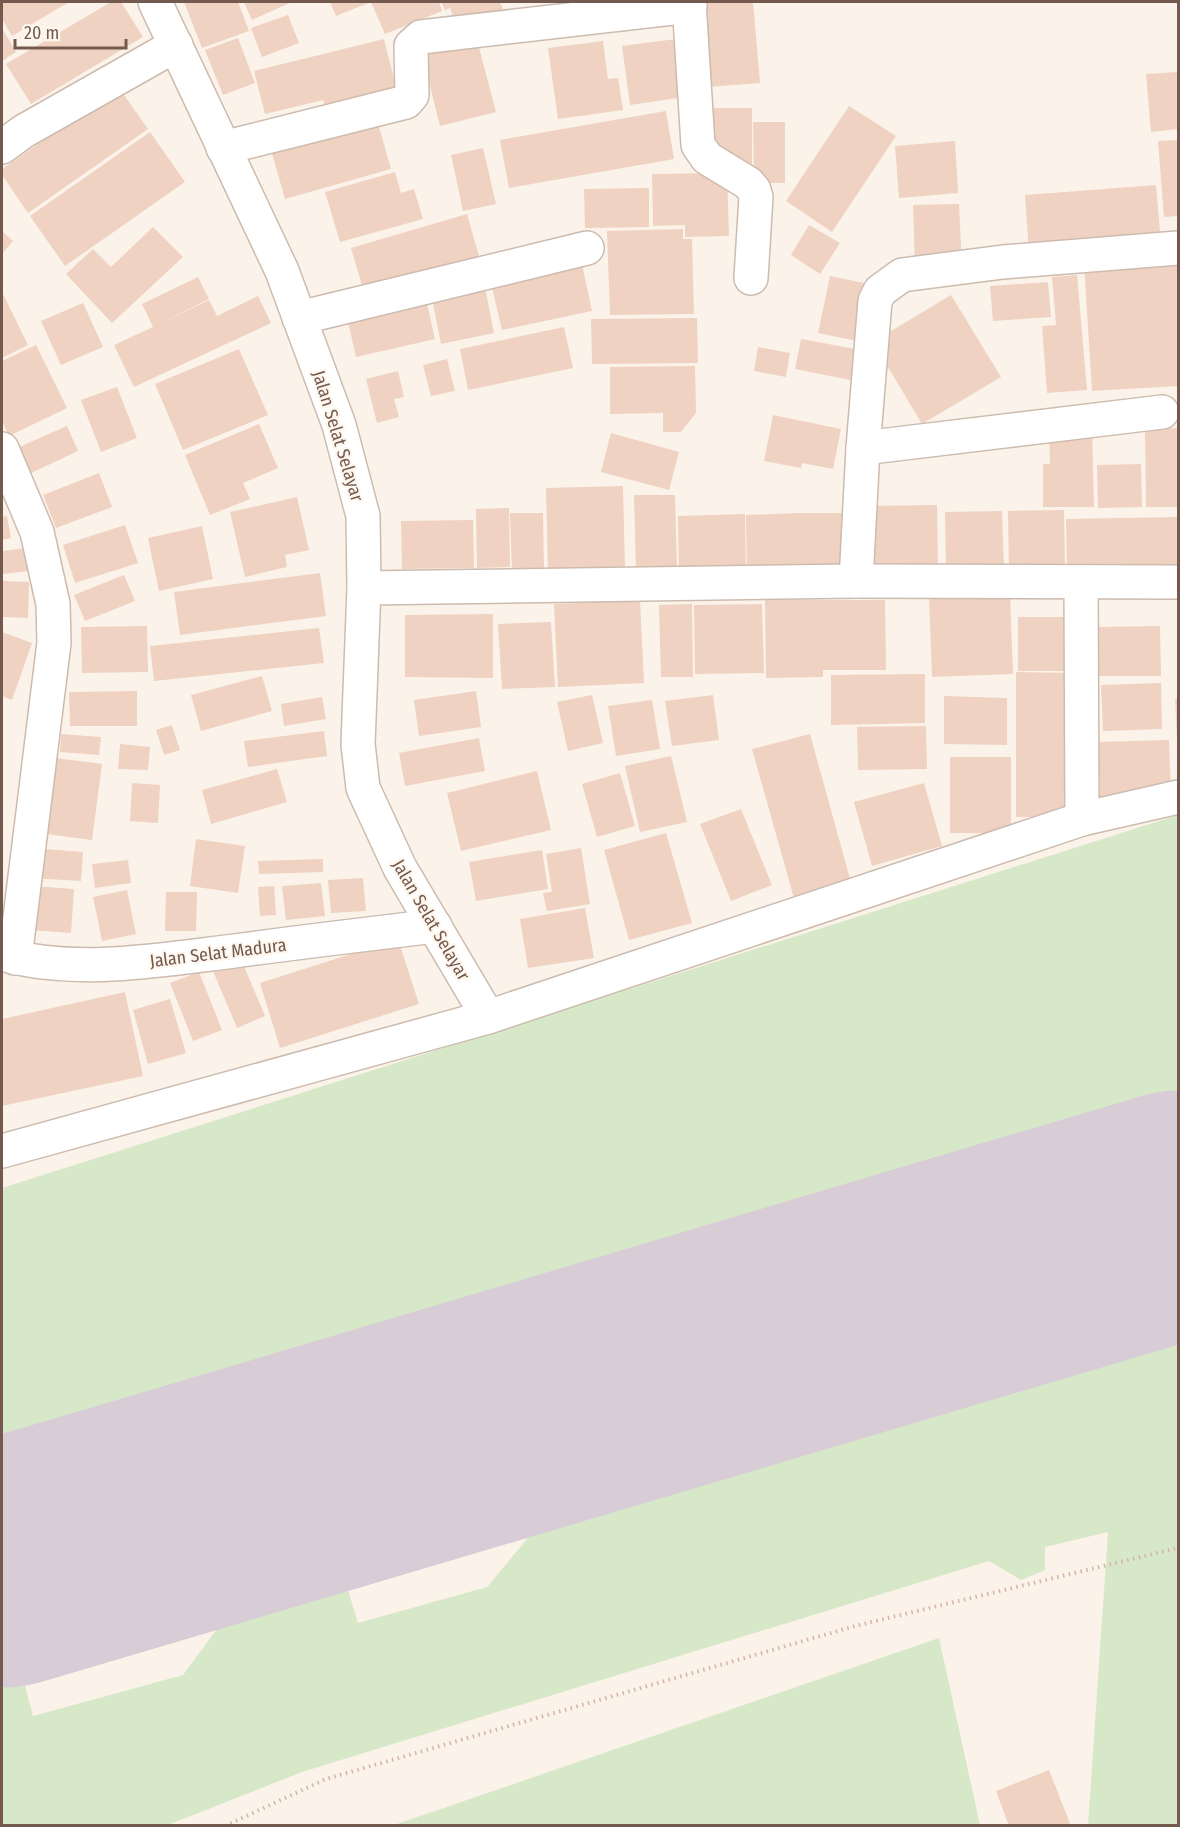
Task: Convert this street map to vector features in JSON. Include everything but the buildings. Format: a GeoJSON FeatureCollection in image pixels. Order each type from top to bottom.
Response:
{"type":"FeatureCollection","features":[{"type":"Feature","properties":{"kind":"street","name":"Jalan Selat Selayar"},"geometry":{"type":"LineString","coordinates":[[155,2],[282,271],[339,425],[363,516],[364,588],[358,744],[363,788],[400,868],[488,1017]]}},
{"type":"Feature","properties":{"kind":"street"},"geometry":{"type":"LineString","coordinates":[[223,148],[406,102],[412,95],[411,46],[421,37],[689,4],[698,145],[707,158],[748,183],[756,197],[751,278]]}},
{"type":"Feature","properties":{"kind":"street"},"geometry":{"type":"LineString","coordinates":[[2,147],[24,131],[176,45]]}},
{"type":"Feature","properties":{"kind":"street"},"geometry":{"type":"LineString","coordinates":[[299,318],[587,248]]}},
{"type":"Feature","properties":{"kind":"street"},"geometry":{"type":"LineString","coordinates":[[856,581],[863,448],[875,300],[880,291],[891,280],[902,275],[1003,262],[1179,248]]}},
{"type":"Feature","properties":{"kind":"street"},"geometry":{"type":"LineString","coordinates":[[863,448],[1162,412]]}},
{"type":"Feature","properties":{"kind":"street"},"geometry":{"type":"LineString","coordinates":[[2,449],[38,532],[53,614],[54,643],[8,956]]}},
{"type":"Feature","properties":{"kind":"street"},"geometry":{"type":"LineString","coordinates":[[364,588],[856,581],[1179,582]]}},
{"type":"Feature","properties":{"kind":"street"},"geometry":{"type":"LineString","coordinates":[[1080,583],[1082,819]]}},
{"type":"Feature","properties":{"kind":"street"},"geometry":{"type":"LineString","coordinates":[[2,1151],[488,1017],[1082,819],[1179,798]]}},
{"type":"Feature","properties":{"kind":"street","name":"Jalan Selat Madura"},"geometry":{"type":"LineString","coordinates":[[8,956],[77,964],[134,964],[435,926]]}},
{"type":"Feature","properties":{"kind":"path"},"geometry":{"type":"LineString","coordinates":[[225,1826],[337,1775],[855,1626],[1179,1548]]}},
{"type":"Feature","properties":{"kind":"green space"},"geometry":{"type":"Polygon","coordinates":[[[1178,815],[1178,1147],[2,1495],[2,1188],[1178,815]]]}},
{"type":"Feature","properties":{"kind":"green space"},"geometry":{"type":"Polygon","coordinates":[[[1178,1283],[1178,1825],[1088,1825],[1108,1532],[1045,1547],[1045,1570],[1021,1580],[989,1561],[302,1772],[168,1825],[2,1825],[2,1627],[9,1625],[33,1716],[183,1675],[279,1545],[329,1529],[358,1623],[487,1587],[597,1455],[1178,1283]]]}},
{"type":"Feature","properties":{"kind":"green space"},"geometry":{"type":"Polygon","coordinates":[[[939,1638],[980,1825],[394,1825],[939,1638]]]}},
{"type":"Feature","properties":{"kind":"runway"},"geometry":{"type":"LineString","coordinates":[[5,1563],[1178,1215]]}}]}
